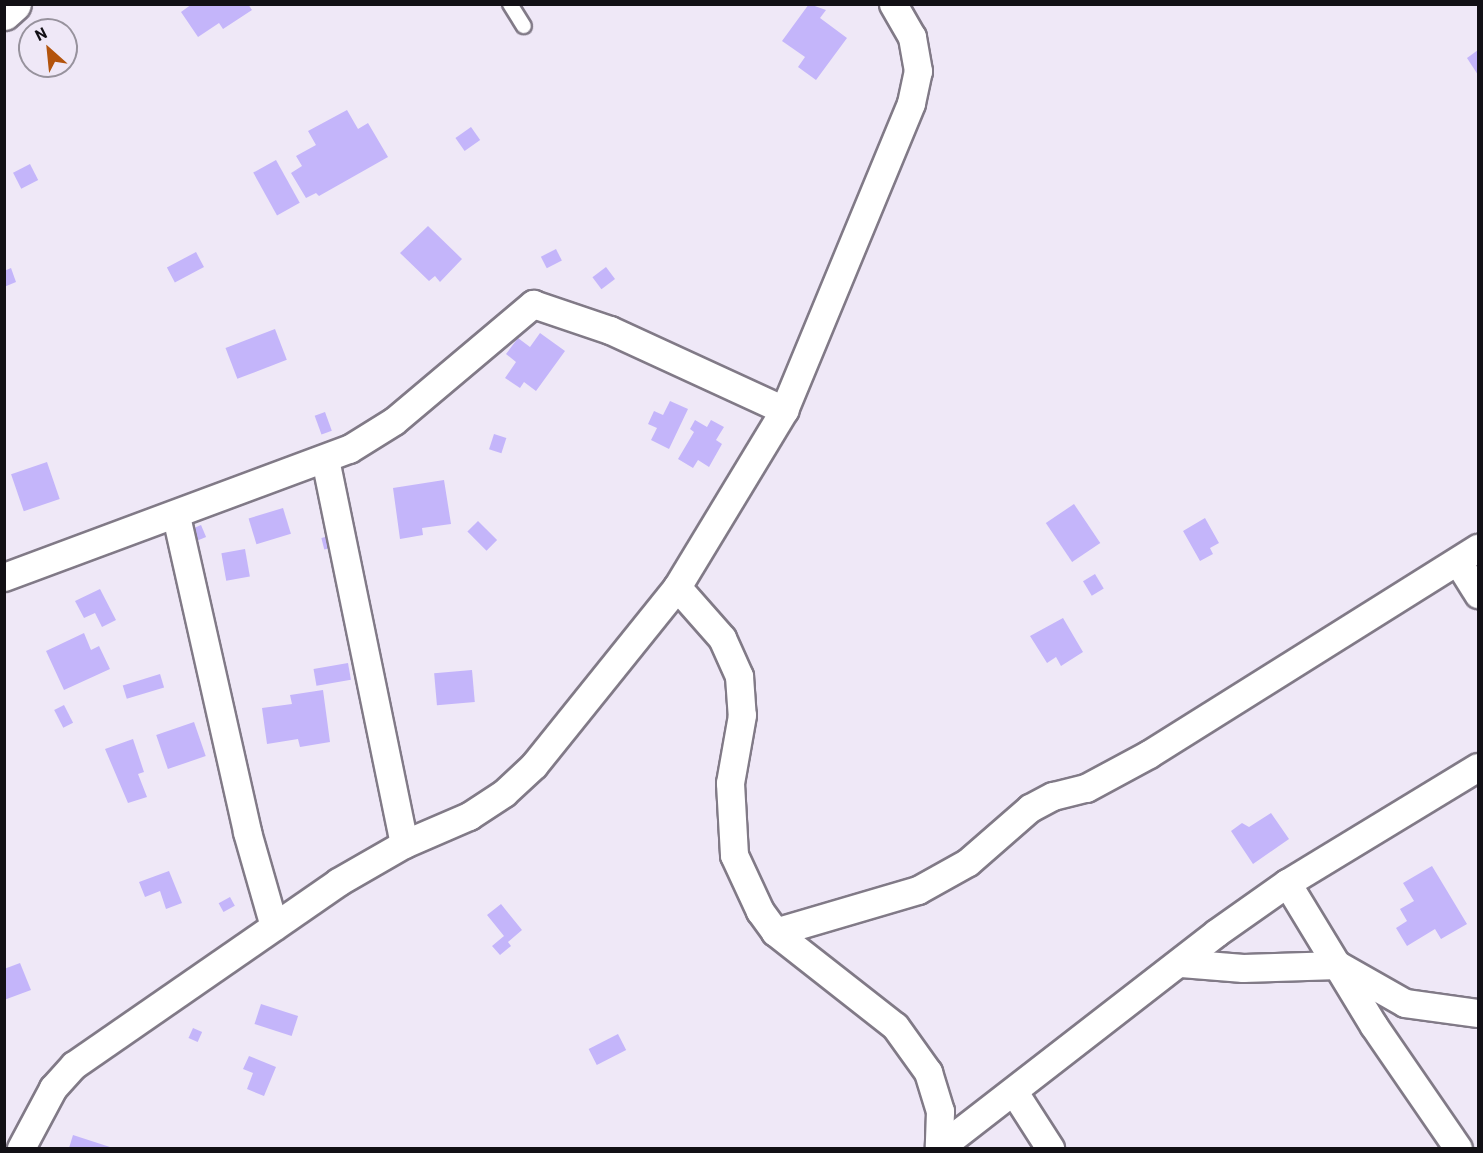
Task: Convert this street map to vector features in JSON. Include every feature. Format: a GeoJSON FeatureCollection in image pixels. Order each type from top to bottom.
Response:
{"type":"FeatureCollection","features":[{"type":"Feature","properties":{"kind":"street"},"geometry":{"type":"LineString","coordinates":[[4,13],[14,4]]}},
{"type":"Feature","properties":{"kind":"street"},"geometry":{"type":"LineString","coordinates":[[21,1149],[53,1088],[74,1065],[338,882],[404,844],[469,816],[504,793],[534,765],[677,587],[784,410],[911,103],[918,71],[912,37],[893,4]]}},
{"type":"Feature","properties":{"kind":"street"},"geometry":{"type":"LineString","coordinates":[[4,577],[176,516],[349,449],[394,421],[533,304],[610,330],[784,410]]}},
{"type":"Feature","properties":{"kind":"street"},"geometry":{"type":"LineString","coordinates":[[325,459],[404,844]]}},
{"type":"Feature","properties":{"kind":"street"},"geometry":{"type":"LineString","coordinates":[[176,516],[247,832],[274,926]]}},
{"type":"Feature","properties":{"kind":"street"},"geometry":{"type":"LineString","coordinates":[[775,932],[918,890],[968,862],[1030,808],[1053,796],[1086,788],[1149,754],[1468,555],[1479,594]]}},
{"type":"Feature","properties":{"kind":"street"},"geometry":{"type":"LineString","coordinates":[[677,587],[722,638],[739,676],[742,715],[730,783],[734,855],[760,911],[775,932],[895,1026],[928,1072],[940,1111],[939,1148]]}},
{"type":"Feature","properties":{"kind":"street"},"geometry":{"type":"LineString","coordinates":[[939,1148],[1287,883],[1479,767]]}},
{"type":"Feature","properties":{"kind":"street"},"geometry":{"type":"LineString","coordinates":[[1287,883],[1458,1149]]}},
{"type":"Feature","properties":{"kind":"street"},"geometry":{"type":"LineString","coordinates":[[1181,963],[1243,968],[1338,965],[1405,1003],[1479,1013]]}},
{"type":"Feature","properties":{"kind":"street"},"geometry":{"type":"LineString","coordinates":[[1014,1092],[1050,1149]]}},
{"type":"Feature","properties":{"kind":"lane"},"geometry":{"type":"LineString","coordinates":[[510,4],[524,26]]}},
{"type":"Feature","properties":{"kind":"building"},"geometry":{"type":"Polygon","coordinates":[[[192,4],[248,4],[252,10],[223,29],[219,23],[198,37],[181,12],[192,4]]]}},
{"type":"Feature","properties":{"kind":"building"},"geometry":{"type":"Polygon","coordinates":[[[809,4],[826,10],[820,18],[847,38],[816,80],[798,67],[805,57],[782,41],[809,4]]]}},
{"type":"Feature","properties":{"kind":"building"},"geometry":{"type":"Polygon","coordinates":[[[1478,50],[1478,75],[1467,58],[1478,50]]]}},
{"type":"Feature","properties":{"kind":"building"},"geometry":{"type":"Polygon","coordinates":[[[347,110],[358,129],[368,123],[388,157],[319,196],[316,193],[306,198],[291,173],[302,166],[296,156],[316,145],[308,131],[347,110]]]}},
{"type":"Feature","properties":{"kind":"building"},"geometry":{"type":"Polygon","coordinates":[[[471,127],[480,140],[465,151],[455,138],[471,127]]]}},
{"type":"Feature","properties":{"kind":"building"},"geometry":{"type":"Polygon","coordinates":[[[276,160],[300,203],[277,215],[253,173],[276,160]]]}},
{"type":"Feature","properties":{"kind":"building"},"geometry":{"type":"Polygon","coordinates":[[[30,164],[38,180],[21,189],[13,173],[30,164]]]}},
{"type":"Feature","properties":{"kind":"building"},"geometry":{"type":"Polygon","coordinates":[[[428,226],[462,259],[440,282],[435,276],[429,281],[400,253],[428,226]]]}},
{"type":"Feature","properties":{"kind":"building"},"geometry":{"type":"Polygon","coordinates":[[[556,249],[562,261],[547,268],[541,257],[556,249]]]}},
{"type":"Feature","properties":{"kind":"building"},"geometry":{"type":"Polygon","coordinates":[[[196,252],[204,267],[175,283],[167,267],[196,252]]]}},
{"type":"Feature","properties":{"kind":"building"},"geometry":{"type":"Polygon","coordinates":[[[606,267],[615,279],[601,289],[592,277],[606,267]]]}},
{"type":"Feature","properties":{"kind":"building"},"geometry":{"type":"Polygon","coordinates":[[[11,268],[16,282],[4,287],[4,271],[11,268]]]}},
{"type":"Feature","properties":{"kind":"building"},"geometry":{"type":"Polygon","coordinates":[[[275,329],[287,360],[237,379],[226,348],[275,329]]]}},
{"type":"Feature","properties":{"kind":"building"},"geometry":{"type":"Polygon","coordinates":[[[540,333],[565,351],[536,391],[524,382],[520,388],[505,378],[516,362],[506,354],[518,338],[530,347],[540,333]]]}},
{"type":"Feature","properties":{"kind":"building"},"geometry":{"type":"Polygon","coordinates":[[[670,401],[688,409],[669,449],[651,440],[657,428],[648,424],[654,411],[663,415],[670,401]]]}},
{"type":"Feature","properties":{"kind":"building"},"geometry":{"type":"Polygon","coordinates":[[[325,412],[332,431],[322,435],[315,416],[325,412]]]}},
{"type":"Feature","properties":{"kind":"building"},"geometry":{"type":"Polygon","coordinates":[[[695,420],[707,427],[711,420],[724,427],[716,440],[722,444],[709,467],[698,460],[693,468],[678,459],[694,432],[690,429],[695,420]]]}},
{"type":"Feature","properties":{"kind":"building"},"geometry":{"type":"Polygon","coordinates":[[[494,434],[506,438],[501,453],[489,449],[494,434]]]}},
{"type":"Feature","properties":{"kind":"building"},"geometry":{"type":"Polygon","coordinates":[[[47,462],[60,499],[24,511],[11,474],[47,462]]]}},
{"type":"Feature","properties":{"kind":"building"},"geometry":{"type":"Polygon","coordinates":[[[444,480],[451,524],[422,528],[423,535],[400,539],[393,488],[444,480]]]}},
{"type":"Feature","properties":{"kind":"building"},"geometry":{"type":"Polygon","coordinates":[[[1074,504],[1100,543],[1072,562],[1046,523],[1074,504]]]}},
{"type":"Feature","properties":{"kind":"building"},"geometry":{"type":"Polygon","coordinates":[[[283,508],[291,534],[256,544],[249,519],[283,508]]]}},
{"type":"Feature","properties":{"kind":"building"},"geometry":{"type":"Polygon","coordinates":[[[1205,518],[1219,543],[1210,548],[1213,554],[1200,561],[1183,531],[1205,518]]]}},
{"type":"Feature","properties":{"kind":"building"},"geometry":{"type":"Polygon","coordinates":[[[478,521],[497,540],[486,551],[467,532],[478,521]]]}},
{"type":"Feature","properties":{"kind":"building"},"geometry":{"type":"Polygon","coordinates":[[[201,525],[206,537],[197,541],[192,529],[201,525]]]}},
{"type":"Feature","properties":{"kind":"building"},"geometry":{"type":"Polygon","coordinates":[[[333,535],[336,547],[324,550],[321,538],[333,535]]]}},
{"type":"Feature","properties":{"kind":"building"},"geometry":{"type":"Polygon","coordinates":[[[245,549],[250,577],[226,581],[221,553],[245,549]]]}},
{"type":"Feature","properties":{"kind":"building"},"geometry":{"type":"Polygon","coordinates":[[[1095,574],[1104,589],[1092,596],[1083,581],[1095,574]]]}},
{"type":"Feature","properties":{"kind":"building"},"geometry":{"type":"Polygon","coordinates":[[[100,589],[116,620],[102,627],[95,613],[84,618],[75,601],[100,589]]]}},
{"type":"Feature","properties":{"kind":"building"},"geometry":{"type":"Polygon","coordinates":[[[1063,618],[1083,652],[1061,666],[1056,657],[1047,663],[1030,636],[1063,618]]]}},
{"type":"Feature","properties":{"kind":"building"},"geometry":{"type":"Polygon","coordinates":[[[84,633],[91,650],[99,646],[110,669],[64,690],[46,651],[84,633]]]}},
{"type":"Feature","properties":{"kind":"building"},"geometry":{"type":"Polygon","coordinates":[[[348,663],[351,680],[316,686],[314,669],[348,663]]]}},
{"type":"Feature","properties":{"kind":"building"},"geometry":{"type":"Polygon","coordinates":[[[472,670],[475,702],[437,705],[434,673],[472,670]]]}},
{"type":"Feature","properties":{"kind":"building"},"geometry":{"type":"Polygon","coordinates":[[[160,674],[164,687],[127,699],[123,685],[160,674]]]}},
{"type":"Feature","properties":{"kind":"building"},"geometry":{"type":"Polygon","coordinates":[[[323,690],[330,742],[300,747],[298,739],[267,744],[262,708],[292,704],[290,695],[323,690]]]}},
{"type":"Feature","properties":{"kind":"building"},"geometry":{"type":"Polygon","coordinates":[[[64,705],[73,723],[63,728],[54,710],[64,705]]]}},
{"type":"Feature","properties":{"kind":"building"},"geometry":{"type":"Polygon","coordinates":[[[194,722],[206,756],[168,769],[156,735],[194,722]]]}},
{"type":"Feature","properties":{"kind":"building"},"geometry":{"type":"Polygon","coordinates":[[[133,739],[144,772],[138,774],[147,797],[128,803],[105,749],[133,739]]]}},
{"type":"Feature","properties":{"kind":"building"},"geometry":{"type":"Polygon","coordinates":[[[1271,813],[1289,839],[1253,864],[1231,831],[1242,823],[1249,827],[1271,813]]]}},
{"type":"Feature","properties":{"kind":"building"},"geometry":{"type":"Polygon","coordinates":[[[1432,866],[1467,924],[1441,939],[1435,929],[1407,946],[1396,928],[1407,921],[1400,909],[1414,901],[1403,883],[1432,866]]]}},
{"type":"Feature","properties":{"kind":"building"},"geometry":{"type":"Polygon","coordinates":[[[169,871],[182,903],[166,909],[160,891],[145,897],[139,882],[169,871]]]}},
{"type":"Feature","properties":{"kind":"building"},"geometry":{"type":"Polygon","coordinates":[[[230,897],[235,906],[223,912],[219,903],[230,897]]]}},
{"type":"Feature","properties":{"kind":"building"},"geometry":{"type":"Polygon","coordinates":[[[501,904],[522,930],[508,942],[511,946],[500,955],[492,946],[504,936],[487,915],[501,904]]]}},
{"type":"Feature","properties":{"kind":"building"},"geometry":{"type":"Polygon","coordinates":[[[20,963],[31,990],[4,1000],[4,969],[20,963]]]}},
{"type":"Feature","properties":{"kind":"building"},"geometry":{"type":"Polygon","coordinates":[[[261,1004],[298,1016],[292,1036],[255,1024],[261,1004]]]}},
{"type":"Feature","properties":{"kind":"building"},"geometry":{"type":"Polygon","coordinates":[[[193,1028],[202,1032],[198,1042],[189,1038],[193,1028]]]}},
{"type":"Feature","properties":{"kind":"building"},"geometry":{"type":"Polygon","coordinates":[[[618,1034],[626,1050],[597,1065],[589,1049],[618,1034]]]}},
{"type":"Feature","properties":{"kind":"building"},"geometry":{"type":"Polygon","coordinates":[[[249,1056],[276,1067],[264,1096],[247,1089],[253,1073],[243,1069],[249,1056]]]}},
{"type":"Feature","properties":{"kind":"building"},"geometry":{"type":"Polygon","coordinates":[[[73,1135],[113,1148],[69,1148],[73,1135]]]}}]}
